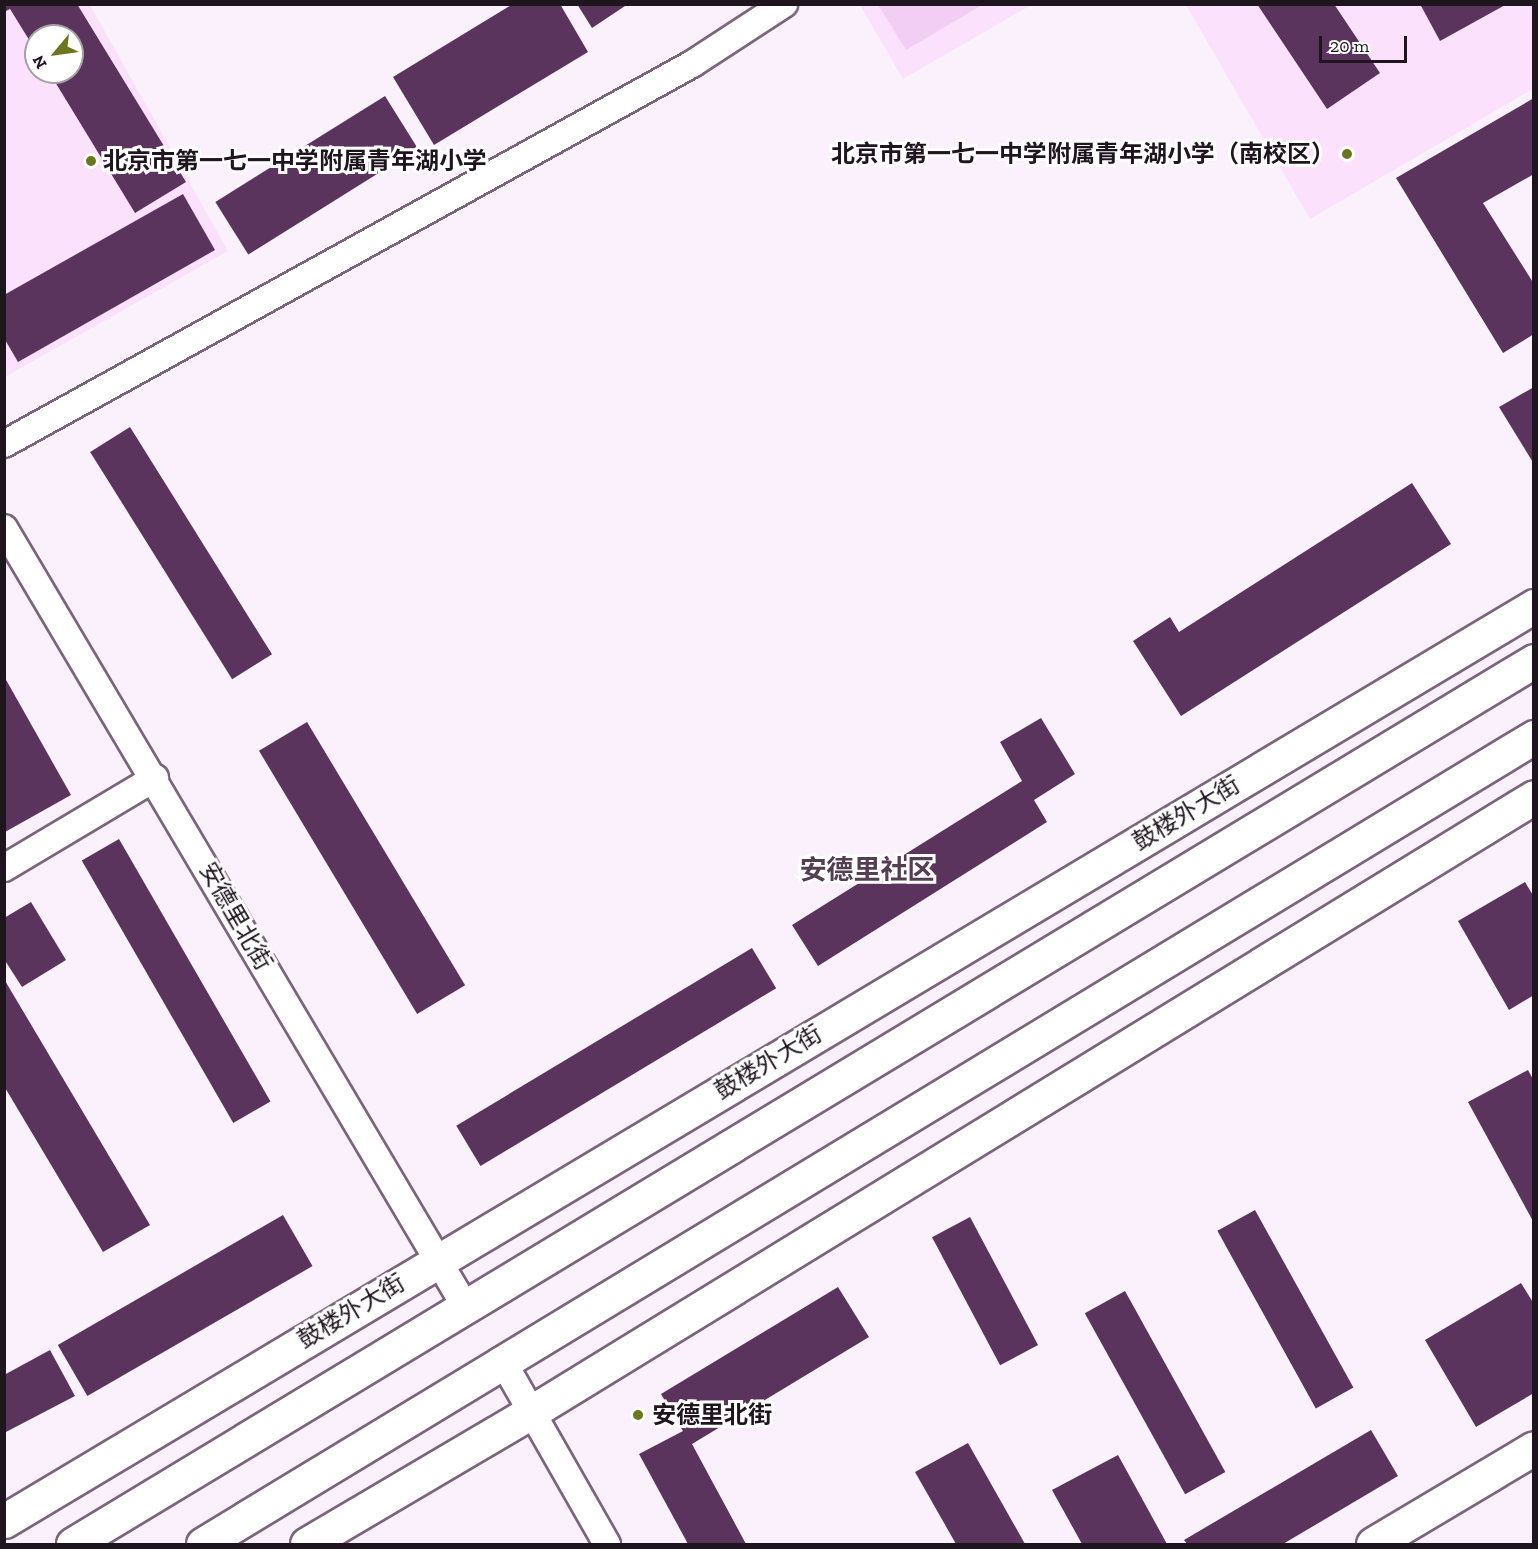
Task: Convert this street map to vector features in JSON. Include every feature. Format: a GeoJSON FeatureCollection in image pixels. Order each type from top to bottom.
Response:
{"type":"FeatureCollection","features":[{"type":"Feature","properties":{"kind":"main road","name":"鼓楼外大街"},"geometry":{"type":"LineString","coordinates":[[4,1521],[437,1259],[1533,606]]}},
{"type":"Feature","properties":{"kind":"main road","name":"鼓楼外大街"},"geometry":{"type":"LineString","coordinates":[[73,1545],[1533,661]]}},
{"type":"Feature","properties":{"kind":"main road"},"geometry":{"type":"LineString","coordinates":[[203,1545],[502,1360],[1533,737]]}},
{"type":"Feature","properties":{"kind":"main road"},"geometry":{"type":"LineString","coordinates":[[307,1545],[533,1411],[1533,797]]}},
{"type":"Feature","properties":{"kind":"main road"},"geometry":{"type":"LineString","coordinates":[[1372,1545],[1533,1448]]}},
{"type":"Feature","properties":{"kind":"street"},"geometry":{"type":"LineString","coordinates":[[4,444],[692,64],[784,4]]}},
{"type":"Feature","properties":{"kind":"street","name":"安德里北街"},"geometry":{"type":"LineString","coordinates":[[4,528],[155,777],[465,1306]]}},
{"type":"Feature","properties":{"kind":"street"},"geometry":{"type":"LineString","coordinates":[[4,867],[155,777]]}},
{"type":"Feature","properties":{"kind":"street"},"geometry":{"type":"LineString","coordinates":[[502,1360],[607,1545]]}},
{"type":"Feature","properties":{"kind":"shaded area","name":"北京市第一七一中学附属青年湖小学"},"geometry":{"type":"Polygon","coordinates":[[[5,5],[90,5],[228,251],[5,377],[5,5]]]}},
{"type":"Feature","properties":{"kind":"shaded area","name":"北京市第一七一中学附属青年湖小学（南校区）"},"geometry":{"type":"Polygon","coordinates":[[[860,5],[1031,5],[903,79],[860,5]]]}},
{"type":"Feature","properties":{"kind":"shaded area"},"geometry":{"type":"Polygon","coordinates":[[[878,5],[982,5],[906,50],[878,5]]]}},
{"type":"Feature","properties":{"kind":"shaded area","name":"北京市第一七一中学附属青年湖小学（南校区）"},"geometry":{"type":"Polygon","coordinates":[[[1186,5],[1533,5],[1533,89],[1310,219],[1186,5]]]}},
{"type":"Feature","properties":{"kind":"building"},"geometry":{"type":"Polygon","coordinates":[[[4,4],[77,4],[186,182],[135,213],[56,84],[84,84],[84,24],[24,24],[24,32],[10,9],[4,12],[4,4]]]}},
{"type":"Feature","properties":{"kind":"building"},"geometry":{"type":"Polygon","coordinates":[[[513,4],[560,4],[588,52],[434,145],[393,77],[513,4]]]}},
{"type":"Feature","properties":{"kind":"building"},"geometry":{"type":"Polygon","coordinates":[[[577,4],[628,4],[592,28],[577,4]]]}},
{"type":"Feature","properties":{"kind":"building"},"geometry":{"type":"Polygon","coordinates":[[[1257,4],[1334,4],[1380,73],[1327,109],[1257,4]]]}},
{"type":"Feature","properties":{"kind":"building"},"geometry":{"type":"Polygon","coordinates":[[[1420,4],[1507,4],[1440,41],[1420,4]]]}},
{"type":"Feature","properties":{"kind":"building"},"geometry":{"type":"Polygon","coordinates":[[[385,96],[418,149],[248,255],[215,202],[385,96]]]}},
{"type":"Feature","properties":{"kind":"building"},"geometry":{"type":"Polygon","coordinates":[[[1534,98],[1534,174],[1483,203],[1534,284],[1534,334],[1503,353],[1396,178],[1534,98]]]}},
{"type":"Feature","properties":{"kind":"building"},"geometry":{"type":"Polygon","coordinates":[[[183,194],[215,250],[18,362],[4,338],[4,295],[183,194]]]}},
{"type":"Feature","properties":{"kind":"building"},"geometry":{"type":"Polygon","coordinates":[[[1534,387],[1534,464],[1499,407],[1534,387]]]}},
{"type":"Feature","properties":{"kind":"building"},"geometry":{"type":"Polygon","coordinates":[[[130,427],[272,654],[232,679],[90,452],[130,427]]]}},
{"type":"Feature","properties":{"kind":"building"},"geometry":{"type":"Polygon","coordinates":[[[1412,483],[1451,544],[1181,716],[1133,641],[1170,617],[1179,632],[1412,483]]]}},
{"type":"Feature","properties":{"kind":"building"},"geometry":{"type":"Polygon","coordinates":[[[5,678],[71,795],[5,832],[5,678]]]}},
{"type":"Feature","properties":{"kind":"building"},"geometry":{"type":"Polygon","coordinates":[[[1041,718],[1075,774],[1034,800],[1047,822],[818,966],[792,925],[1022,781],[1000,742],[1041,718]]]}},
{"type":"Feature","properties":{"kind":"building"},"geometry":{"type":"Polygon","coordinates":[[[307,722],[465,985],[417,1014],[259,751],[307,722]]]}},
{"type":"Feature","properties":{"kind":"building"},"geometry":{"type":"Polygon","coordinates":[[[119,839],[270,1101],[233,1123],[82,860],[119,839]]]}},
{"type":"Feature","properties":{"kind":"building"},"geometry":{"type":"Polygon","coordinates":[[[1525,882],[1534,897],[1534,995],[1509,1010],[1458,921],[1525,882]]]}},
{"type":"Feature","properties":{"kind":"building"},"geometry":{"type":"Polygon","coordinates":[[[31,902],[66,960],[22,987],[4,959],[4,918],[31,902]]]}},
{"type":"Feature","properties":{"kind":"building"},"geometry":{"type":"Polygon","coordinates":[[[752,948],[776,988],[480,1166],[456,1126],[752,948]]]}},
{"type":"Feature","properties":{"kind":"building"},"geometry":{"type":"Polygon","coordinates":[[[4,979],[150,1225],[103,1252],[4,1086],[4,979]]]}},
{"type":"Feature","properties":{"kind":"building"},"geometry":{"type":"Polygon","coordinates":[[[1528,1070],[1534,1081],[1534,1223],[1468,1102],[1528,1070]]]}},
{"type":"Feature","properties":{"kind":"building"},"geometry":{"type":"Polygon","coordinates":[[[1255,1210],[1353,1388],[1316,1408],[1217,1231],[1255,1210]]]}},
{"type":"Feature","properties":{"kind":"building"},"geometry":{"type":"Polygon","coordinates":[[[283,1215],[312,1266],[87,1396],[58,1345],[283,1215]]]}},
{"type":"Feature","properties":{"kind":"building"},"geometry":{"type":"Polygon","coordinates":[[[970,1217],[1038,1345],[1000,1365],[932,1237],[970,1217]]]}},
{"type":"Feature","properties":{"kind":"building"},"geometry":{"type":"Polygon","coordinates":[[[1521,1283],[1534,1304],[1534,1393],[1476,1427],[1425,1340],[1521,1283]]]}},
{"type":"Feature","properties":{"kind":"building"},"geometry":{"type":"Polygon","coordinates":[[[838,1287],[869,1337],[692,1444],[746,1544],[688,1544],[639,1454],[683,1431],[661,1394],[838,1287]]]}},
{"type":"Feature","properties":{"kind":"building"},"geometry":{"type":"Polygon","coordinates":[[[1125,1291],[1225,1472],[1185,1494],[1085,1313],[1125,1291]]]}},
{"type":"Feature","properties":{"kind":"building"},"geometry":{"type":"Polygon","coordinates":[[[50,1350],[75,1396],[4,1433],[4,1375],[50,1350]]]}},
{"type":"Feature","properties":{"kind":"building"},"geometry":{"type":"Polygon","coordinates":[[[1371,1430],[1398,1476],[1283,1544],[1187,1544],[1184,1540],[1371,1430]]]}},
{"type":"Feature","properties":{"kind":"building"},"geometry":{"type":"Polygon","coordinates":[[[968,1443],[1025,1544],[956,1544],[915,1472],[968,1443]]]}},
{"type":"Feature","properties":{"kind":"building"},"geometry":{"type":"Polygon","coordinates":[[[1118,1455],[1167,1544],[1082,1544],[1052,1490],[1118,1455]]]}},
{"type":"Feature","properties":{"kind":"place","name":"北京市第一七一中学附属青年湖小学（南校区）"},"geometry":{"type":"Point","coordinates":[1347,154]}},
{"type":"Feature","properties":{"kind":"place","name":"北京市第一七一中学附属青年湖小学"},"geometry":{"type":"Point","coordinates":[91,161]}},
{"type":"Feature","properties":{"kind":"place","name":"安德里北街"},"geometry":{"type":"Point","coordinates":[638,1415]}},
{"type":"Feature","properties":{"kind":"district","name":"安德里社区"},"geometry":{"type":"Point","coordinates":[867,871]}}]}
